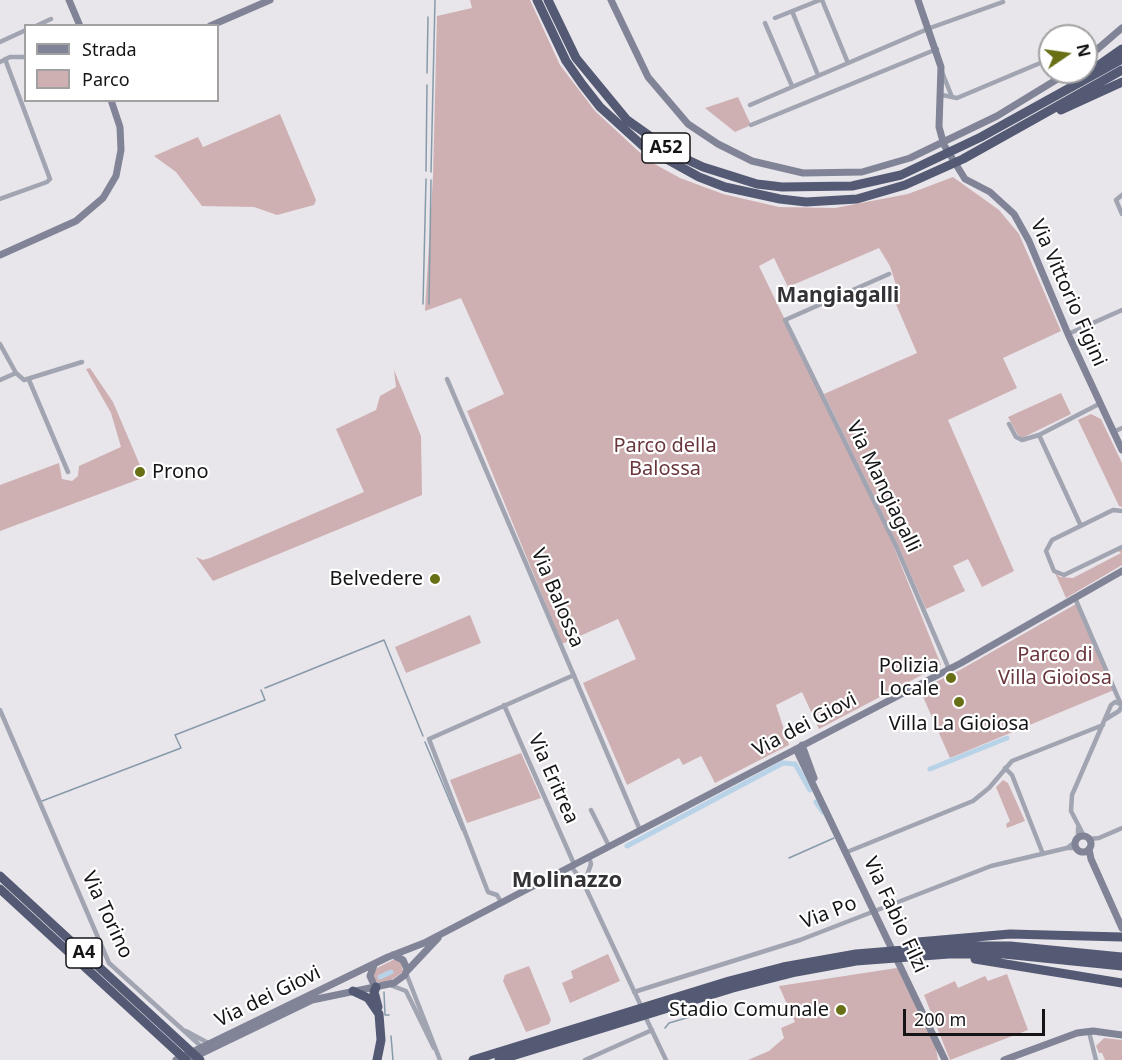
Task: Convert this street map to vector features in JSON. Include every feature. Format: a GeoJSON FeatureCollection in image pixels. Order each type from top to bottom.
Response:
{"type":"FeatureCollection","features":[{"type":"Feature","properties":{"kind":"highway","name":"A52"},"geometry":{"type":"LineString","coordinates":[[537,0],[566,61],[600,107],[643,146],[699,177],[754,195],[780,200],[830,201],[880,193],[946,168],[1122,70]]}},
{"type":"Feature","properties":{"kind":"highway","name":"A52"},"geometry":{"type":"LineString","coordinates":[[548,0],[576,58],[608,99],[650,138],[703,167],[757,183],[782,187],[828,188],[877,182],[901,175],[958,149],[1053,99],[1122,59]]}},
{"type":"Feature","properties":{"kind":"highway"},"geometry":{"type":"LineString","coordinates":[[1053,99],[1122,49]]}},
{"type":"Feature","properties":{"kind":"highway"},"geometry":{"type":"LineString","coordinates":[[1007,135],[1122,82]]}},
{"type":"Feature","properties":{"kind":"highway","name":"A4"},"geometry":{"type":"LineString","coordinates":[[0,876],[171,1027],[200,1060]]}},
{"type":"Feature","properties":{"kind":"highway","name":"A4"},"geometry":{"type":"LineString","coordinates":[[0,889],[187,1060]]}},
{"type":"Feature","properties":{"kind":"highway"},"geometry":{"type":"LineString","coordinates":[[473,1060],[729,981],[887,945],[1010,934],[1120,932]]}},
{"type":"Feature","properties":{"kind":"highway"},"geometry":{"type":"LineString","coordinates":[[887,945],[1010,946],[1122,957]]}},
{"type":"Feature","properties":{"kind":"highway"},"geometry":{"type":"LineString","coordinates":[[949,954],[1122,983]]}},
{"type":"Feature","properties":{"kind":"highway"},"geometry":{"type":"LineString","coordinates":[[499,1060],[732,988],[796,972],[856,961],[949,954],[1004,954],[1122,966]]}},
{"type":"Feature","properties":{"kind":"highway"},"geometry":{"type":"LineString","coordinates":[[376,987],[374,992],[381,1040],[377,1060]]}},
{"type":"Feature","properties":{"kind":"highway"},"geometry":{"type":"LineString","coordinates":[[353,991],[368,998],[379,1014]]}},
{"type":"Feature","properties":{"kind":"highway"},"geometry":{"type":"LineString","coordinates":[[171,1027],[207,1060]]}},
{"type":"Feature","properties":{"kind":"highway"},"geometry":{"type":"LineString","coordinates":[[165,1041],[177,1058]]}},
{"type":"Feature","properties":{"kind":"main road"},"geometry":{"type":"LineString","coordinates":[[69,0],[79,24]]}},
{"type":"Feature","properties":{"kind":"main road"},"geometry":{"type":"LineString","coordinates":[[215,24],[270,0]]}},
{"type":"Feature","properties":{"kind":"main road"},"geometry":{"type":"LineString","coordinates":[[611,0],[636,58],[662,96],[688,124],[740,155],[775,168],[803,173],[841,174],[894,165],[937,147],[1014,106],[1050,84]]}},
{"type":"Feature","properties":{"kind":"main road"},"geometry":{"type":"LineString","coordinates":[[918,0],[937,49],[942,71],[942,95]]}},
{"type":"Feature","properties":{"kind":"main road"},"geometry":{"type":"LineString","coordinates":[[1098,49],[1122,28]]}},
{"type":"Feature","properties":{"kind":"main road","name":"Via Vittorio Figini"},"geometry":{"type":"LineString","coordinates":[[942,95],[941,138],[958,172],[973,185],[990,192],[1014,214],[1029,241],[1099,404],[1122,450]]}},
{"type":"Feature","properties":{"kind":"main road"},"geometry":{"type":"LineString","coordinates":[[0,255],[76,221],[103,198],[116,176],[121,154],[120,127],[112,102]]}},
{"type":"Feature","properties":{"kind":"main road","name":"Via dei Giovi"},"geometry":{"type":"LineString","coordinates":[[393,955],[417,946],[454,925],[501,903],[949,669],[1122,571]]}},
{"type":"Feature","properties":{"kind":"main road","name":"Via Fabio Filzi"},"geometry":{"type":"LineString","coordinates":[[799,747],[875,911],[887,945],[904,972],[943,1058]]}},
{"type":"Feature","properties":{"kind":"main road"},"geometry":{"type":"LineString","coordinates":[[1083,844],[1115,915],[1120,932]]}},
{"type":"Feature","properties":{"kind":"main road","name":"Via dei Giovi"},"geometry":{"type":"LineString","coordinates":[[406,973],[437,939],[454,925]]}},
{"type":"Feature","properties":{"kind":"main road"},"geometry":{"type":"LineString","coordinates":[[393,955],[403,960],[406,973],[389,985],[376,987],[370,976],[374,964],[393,955]]}},
{"type":"Feature","properties":{"kind":"main road","name":"Via dei Giovi"},"geometry":{"type":"LineString","coordinates":[[177,1058],[374,964]]}},
{"type":"Feature","properties":{"kind":"main road","name":"Via dei Giovi"},"geometry":{"type":"LineString","coordinates":[[187,1060],[312,1000],[376,987]]}},
{"type":"Feature","properties":{"kind":"main road"},"geometry":{"type":"LineString","coordinates":[[1004,1060],[1074,1034],[1089,1032],[1122,1035]]}},
{"type":"Feature","properties":{"kind":"street"},"geometry":{"type":"LineString","coordinates":[[799,0],[802,7]]}},
{"type":"Feature","properties":{"kind":"street"},"geometry":{"type":"LineString","coordinates":[[775,18],[821,0],[848,63]]}},
{"type":"Feature","properties":{"kind":"street"},"geometry":{"type":"LineString","coordinates":[[750,105],[930,28],[1003,2]]}},
{"type":"Feature","properties":{"kind":"street"},"geometry":{"type":"LineString","coordinates":[[792,11],[818,75]]}},
{"type":"Feature","properties":{"kind":"street"},"geometry":{"type":"LineString","coordinates":[[40,24],[51,19]]}},
{"type":"Feature","properties":{"kind":"street"},"geometry":{"type":"LineString","coordinates":[[765,23],[792,86]]}},
{"type":"Feature","properties":{"kind":"street"},"geometry":{"type":"LineString","coordinates":[[0,42],[24,31]]}},
{"type":"Feature","properties":{"kind":"street"},"geometry":{"type":"LineString","coordinates":[[751,125],[937,49]]}},
{"type":"Feature","properties":{"kind":"street"},"geometry":{"type":"LineString","coordinates":[[0,54],[50,179],[48,182],[0,199]]}},
{"type":"Feature","properties":{"kind":"street"},"geometry":{"type":"LineString","coordinates":[[3,60],[24,57]]}},
{"type":"Feature","properties":{"kind":"street"},"geometry":{"type":"LineString","coordinates":[[942,95],[957,98],[1038,64]]}},
{"type":"Feature","properties":{"kind":"street"},"geometry":{"type":"LineString","coordinates":[[942,71],[952,97]]}},
{"type":"Feature","properties":{"kind":"street"},"geometry":{"type":"LineString","coordinates":[[1122,195],[1116,200],[1122,214]]}},
{"type":"Feature","properties":{"kind":"street","name":"Via Mangiagalli"},"geometry":{"type":"LineString","coordinates":[[889,274],[785,320],[896,546],[949,669]]}},
{"type":"Feature","properties":{"kind":"street"},"geometry":{"type":"LineString","coordinates":[[1068,334],[1122,310]]}},
{"type":"Feature","properties":{"kind":"street"},"geometry":{"type":"LineString","coordinates":[[0,344],[16,374],[22,379],[29,380],[82,362]]}},
{"type":"Feature","properties":{"kind":"street"},"geometry":{"type":"LineString","coordinates":[[0,380],[16,374]]}},
{"type":"Feature","properties":{"kind":"street","name":"Via Balossa"},"geometry":{"type":"LineString","coordinates":[[447,379],[640,830]]}},
{"type":"Feature","properties":{"kind":"street"},"geometry":{"type":"LineString","coordinates":[[29,380],[68,472]]}},
{"type":"Feature","properties":{"kind":"street"},"geometry":{"type":"LineString","coordinates":[[1009,424],[1019,440],[1039,435],[1099,404]]}},
{"type":"Feature","properties":{"kind":"street"},"geometry":{"type":"LineString","coordinates":[[1090,409],[1105,415]]}},
{"type":"Feature","properties":{"kind":"street"},"geometry":{"type":"LineString","coordinates":[[1113,432],[1122,428]]}},
{"type":"Feature","properties":{"kind":"street"},"geometry":{"type":"LineString","coordinates":[[1039,435],[1081,526]]}},
{"type":"Feature","properties":{"kind":"street"},"geometry":{"type":"LineString","coordinates":[[1121,512],[1113,510],[1052,540],[1046,547],[1050,561],[1059,574],[1064,575],[1122,547]]}},
{"type":"Feature","properties":{"kind":"street"},"geometry":{"type":"LineString","coordinates":[[847,852],[973,801],[989,788],[1005,768],[1018,757],[1104,722],[1119,711],[1121,706],[1075,598]]}},
{"type":"Feature","properties":{"kind":"street"},"geometry":{"type":"LineString","coordinates":[[501,903],[497,895],[489,892],[429,739],[574,675]]}},
{"type":"Feature","properties":{"kind":"street"},"geometry":{"type":"LineString","coordinates":[[1083,844],[1071,811],[1071,800],[1112,704],[1121,706]]}},
{"type":"Feature","properties":{"kind":"street","name":"Via Eritrea"},"geometry":{"type":"LineString","coordinates":[[504,705],[573,865],[666,1060]]}},
{"type":"Feature","properties":{"kind":"street","name":"Via Torino"},"geometry":{"type":"LineString","coordinates":[[0,710],[109,963],[171,1027],[202,1047]]}},
{"type":"Feature","properties":{"kind":"street"},"geometry":{"type":"LineString","coordinates":[[1005,768],[1011,775],[1043,854]]}},
{"type":"Feature","properties":{"kind":"street"},"geometry":{"type":"LineString","coordinates":[[591,810],[609,846]]}},
{"type":"Feature","properties":{"kind":"street","name":"Via Po"},"geometry":{"type":"LineString","coordinates":[[634,992],[800,940],[991,866],[1083,844],[1122,828]]}},
{"type":"Feature","properties":{"kind":"street"},"geometry":{"type":"LineString","coordinates":[[584,884],[591,864],[589,857]]}},
{"type":"Feature","properties":{"kind":"street"},"geometry":{"type":"LineString","coordinates":[[411,985],[414,965]]}},
{"type":"Feature","properties":{"kind":"street"},"geometry":{"type":"LineString","coordinates":[[406,973],[440,1060]]}},
{"type":"Feature","properties":{"kind":"street"},"geometry":{"type":"LineString","coordinates":[[334,983],[341,993]]}},
{"type":"Feature","properties":{"kind":"street"},"geometry":{"type":"LineString","coordinates":[[389,985],[398,986],[406,991],[436,1050]]}},
{"type":"Feature","properties":{"kind":"street"},"geometry":{"type":"LineString","coordinates":[[202,1047],[207,1048],[258,1025]]}},
{"type":"Feature","properties":{"kind":"street","name":"Via Torino"},"geometry":{"type":"LineString","coordinates":[[171,1027],[210,1044]]}},
{"type":"Feature","properties":{"kind":"street"},"geometry":{"type":"LineString","coordinates":[[585,1060],[651,1028]]}},
{"type":"Feature","properties":{"kind":"street"},"geometry":{"type":"LineString","coordinates":[[1089,1032],[1096,1060]]}},
{"type":"Feature","properties":{"kind":"green space","name":"Parco della Balossa"},"geometry":{"type":"Polygon","coordinates":[[[470,0],[530,0],[560,65],[595,111],[649,161],[680,178],[723,194],[779,207],[835,208],[908,194],[953,177],[999,210],[1019,234],[1061,331],[1003,358],[1017,388],[948,420],[1014,571],[982,587],[968,559],[953,566],[965,591],[926,609],[901,552],[824,394],[917,353],[889,288],[896,285],[890,266],[879,248],[788,287],[774,258],[759,266],[891,540],[941,665],[819,729],[802,692],[776,705],[789,745],[715,783],[701,756],[683,765],[679,758],[627,785],[583,683],[636,659],[618,619],[562,644],[467,411],[504,394],[461,298],[425,311],[433,176],[437,16],[472,8],[470,0]]]}},
{"type":"Feature","properties":{"kind":"green space"},"geometry":{"type":"Polygon","coordinates":[[[738,97],[751,125],[735,132],[705,108],[738,97]]]}},
{"type":"Feature","properties":{"kind":"green space"},"geometry":{"type":"Polygon","coordinates":[[[280,114],[316,200],[314,205],[277,215],[254,207],[202,206],[176,172],[154,156],[198,137],[203,147],[280,114]]]}},
{"type":"Feature","properties":{"kind":"green space"},"geometry":{"type":"Polygon","coordinates":[[[90,368],[113,402],[145,477],[0,531],[0,485],[59,463],[62,479],[72,481],[78,476],[79,466],[121,447],[111,413],[86,369],[90,368]]]}},
{"type":"Feature","properties":{"kind":"green space"},"geometry":{"type":"Polygon","coordinates":[[[394,370],[421,436],[422,495],[213,581],[196,557],[203,560],[210,558],[364,492],[336,429],[376,410],[380,396],[396,387],[394,370]]]}},
{"type":"Feature","properties":{"kind":"green space"},"geometry":{"type":"Polygon","coordinates":[[[1061,393],[1071,414],[1022,438],[1018,435],[1008,417],[1061,393]]]}},
{"type":"Feature","properties":{"kind":"green space"},"geometry":{"type":"Polygon","coordinates":[[[1091,414],[1101,419],[1122,463],[1122,507],[1119,506],[1078,420],[1091,414]]]}},
{"type":"Feature","properties":{"kind":"green space"},"geometry":{"type":"Polygon","coordinates":[[[1122,549],[1122,565],[1066,598],[1055,573],[1060,577],[1073,578],[1121,553],[1118,551],[1122,549]]]}},
{"type":"Feature","properties":{"kind":"green space","name":"Parco di Villa Gioiosa"},"geometry":{"type":"Polygon","coordinates":[[[1076,604],[1114,690],[950,758],[920,690],[1076,604]]]}},
{"type":"Feature","properties":{"kind":"green space"},"geometry":{"type":"Polygon","coordinates":[[[470,615],[481,643],[406,673],[395,647],[470,615]]]}},
{"type":"Feature","properties":{"kind":"green space"},"geometry":{"type":"Polygon","coordinates":[[[521,753],[541,798],[467,823],[450,780],[521,753]]]}},
{"type":"Feature","properties":{"kind":"green space"},"geometry":{"type":"Polygon","coordinates":[[[1003,780],[1008,783],[1025,821],[1007,828],[1006,824],[1010,821],[996,787],[1003,780]]]}},
{"type":"Feature","properties":{"kind":"green space"},"geometry":{"type":"Polygon","coordinates":[[[608,954],[620,981],[570,1003],[562,983],[573,978],[571,971],[608,954]]]}},
{"type":"Feature","properties":{"kind":"green space"},"geometry":{"type":"Polygon","coordinates":[[[395,959],[401,962],[403,972],[388,982],[377,982],[373,977],[375,969],[395,959]]]}},
{"type":"Feature","properties":{"kind":"green space"},"geometry":{"type":"Polygon","coordinates":[[[529,966],[551,1020],[549,1024],[526,1032],[503,981],[505,975],[529,966]]]}},
{"type":"Feature","properties":{"kind":"green space","name":"Stadio Comunale"},"geometry":{"type":"Polygon","coordinates":[[[897,968],[936,1048],[938,1060],[748,1060],[769,1051],[784,1038],[781,1028],[795,1022],[779,986],[897,968]]]}},
{"type":"Feature","properties":{"kind":"green space"},"geometry":{"type":"Polygon","coordinates":[[[1007,974],[1028,1030],[950,1060],[924,995],[955,981],[958,988],[985,976],[988,981],[1007,974]]]}},
{"type":"Feature","properties":{"kind":"green space"},"geometry":{"type":"Polygon","coordinates":[[[1104,1038],[1122,1040],[1122,1060],[1105,1060],[1102,1053],[1099,1053],[1096,1046],[1104,1038]]]}},
{"type":"Feature","properties":{"kind":"waterway"},"geometry":{"type":"LineString","coordinates":[[431,172],[435,0]]}},
{"type":"Feature","properties":{"kind":"waterway"},"geometry":{"type":"LineString","coordinates":[[427,73],[428,17]]}},
{"type":"Feature","properties":{"kind":"waterway"},"geometry":{"type":"LineString","coordinates":[[426,171],[427,85]]}},
{"type":"Feature","properties":{"kind":"waterway"},"geometry":{"type":"LineString","coordinates":[[423,304],[426,179]]}},
{"type":"Feature","properties":{"kind":"waterway"},"geometry":{"type":"LineString","coordinates":[[429,304],[431,180]]}},
{"type":"Feature","properties":{"kind":"waterway"},"geometry":{"type":"LineString","coordinates":[[265,688],[384,640],[423,736]]}},
{"type":"Feature","properties":{"kind":"waterway"},"geometry":{"type":"LineString","coordinates":[[42,801],[181,748],[175,735],[265,700],[261,690]]}},
{"type":"Feature","properties":{"kind":"waterway"},"geometry":{"type":"LineString","coordinates":[[930,769],[1007,738]]}},
{"type":"Feature","properties":{"kind":"waterway"},"geometry":{"type":"LineString","coordinates":[[425,742],[462,830]]}},
{"type":"Feature","properties":{"kind":"waterway"},"geometry":{"type":"LineString","coordinates":[[627,846],[783,763],[795,764],[810,790]]}},
{"type":"Feature","properties":{"kind":"waterway"},"geometry":{"type":"LineString","coordinates":[[816,802],[823,812]]}},
{"type":"Feature","properties":{"kind":"waterway"},"geometry":{"type":"LineString","coordinates":[[789,858],[834,838]]}},
{"type":"Feature","properties":{"kind":"waterway"},"geometry":{"type":"LineString","coordinates":[[380,977],[391,972]]}},
{"type":"Feature","properties":{"kind":"waterway"},"geometry":{"type":"LineString","coordinates":[[384,992],[385,1015],[389,1015]]}},
{"type":"Feature","properties":{"kind":"waterway"},"geometry":{"type":"LineString","coordinates":[[665,1028],[669,1023],[717,1009]]}},
{"type":"Feature","properties":{"kind":"waterway"},"geometry":{"type":"LineString","coordinates":[[391,1036],[393,1060]]}},
{"type":"Feature","properties":{"kind":"place","name":"Prono"},"geometry":{"type":"Point","coordinates":[140,472]}},
{"type":"Feature","properties":{"kind":"place","name":"Belvedere"},"geometry":{"type":"Point","coordinates":[435,579]}},
{"type":"Feature","properties":{"kind":"place","name":"Polizia Locale"},"geometry":{"type":"Point","coordinates":[951,678]}},
{"type":"Feature","properties":{"kind":"place","name":"Villa La Gioiosa"},"geometry":{"type":"Point","coordinates":[959,702]}},
{"type":"Feature","properties":{"kind":"place","name":"Stadio Comunale"},"geometry":{"type":"Point","coordinates":[841,1010]}},
{"type":"Feature","properties":{"kind":"district","name":"Mangiagalli"},"geometry":{"type":"Point","coordinates":[838,296]}},
{"type":"Feature","properties":{"kind":"district","name":"Molinazzo"},"geometry":{"type":"Point","coordinates":[567,881]}}]}
